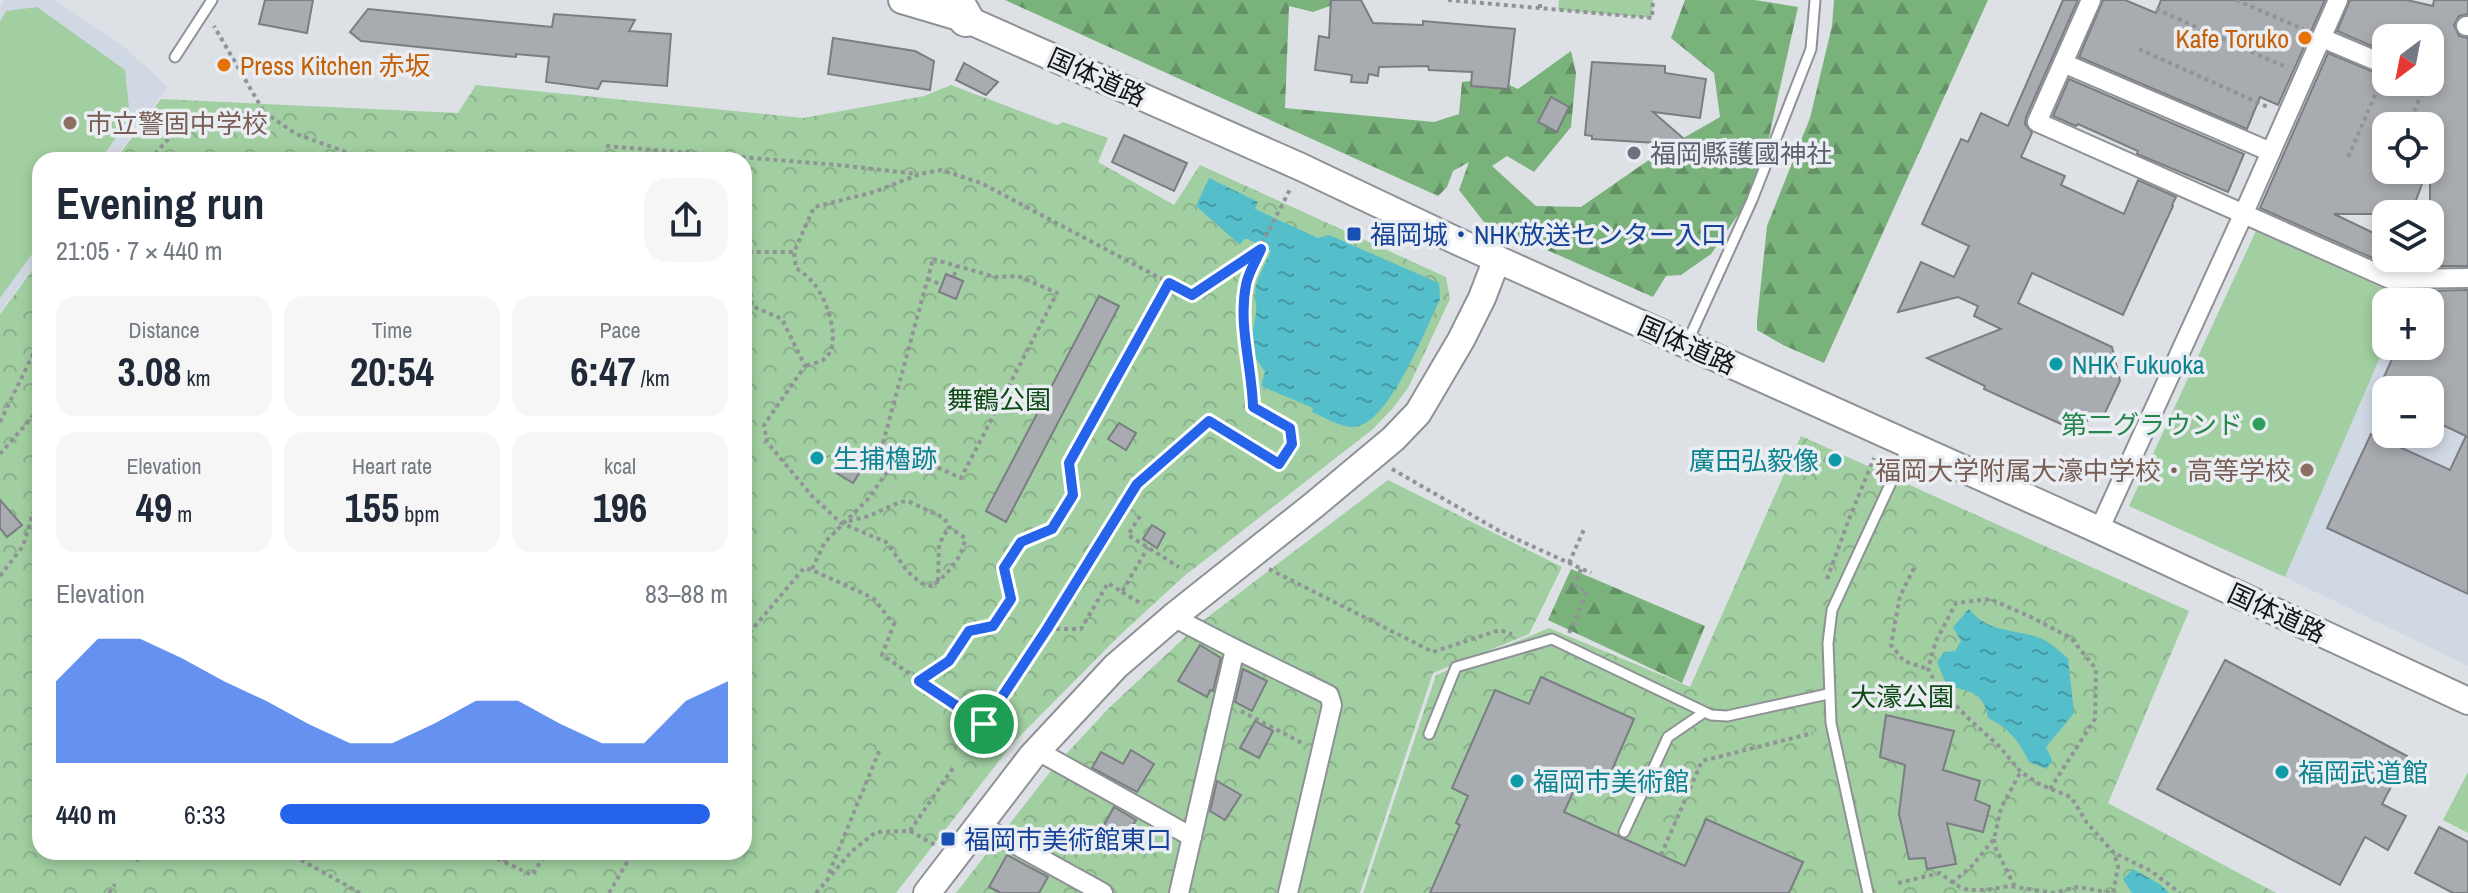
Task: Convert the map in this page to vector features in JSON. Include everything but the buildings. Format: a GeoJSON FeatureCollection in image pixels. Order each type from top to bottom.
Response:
{"type":"FeatureCollection","features":[{"type":"Feature","properties":{"kind":"street","name":"国体道路"},"geometry":{"type":"LineString","coordinates":[[902,0],[960,10],[1497,259],[2099,530],[2468,701]]}},
{"type":"Feature","properties":{"kind":"street"},"geometry":{"type":"LineString","coordinates":[[2091,0],[2037,122],[2390,279],[2468,278]]}},
{"type":"Feature","properties":{"kind":"street"},"geometry":{"type":"LineString","coordinates":[[2099,530],[2338,0]]}},
{"type":"Feature","properties":{"kind":"street"},"geometry":{"type":"LineString","coordinates":[[2322,38],[2372,61]]}},
{"type":"Feature","properties":{"kind":"street"},"geometry":{"type":"LineString","coordinates":[[2063,63],[2271,152]]}},
{"type":"Feature","properties":{"kind":"street"},"geometry":{"type":"LineString","coordinates":[[927,893],[1035,754],[1116,666],[1393,439],[1418,413],[1461,340],[1497,259]]}},
{"type":"Feature","properties":{"kind":"street"},"geometry":{"type":"LineString","coordinates":[[1173,617],[1329,695],[1332,705],[1288,893]]}},
{"type":"Feature","properties":{"kind":"street"},"geometry":{"type":"LineString","coordinates":[[1179,893],[1235,649]]}},
{"type":"Feature","properties":{"kind":"street"},"geometry":{"type":"LineString","coordinates":[[1035,754],[1192,837]]}},
{"type":"Feature","properties":{"kind":"street"},"geometry":{"type":"LineString","coordinates":[[980,825],[1103,893]]}},
{"type":"Feature","properties":{"kind":"lane"},"geometry":{"type":"LineString","coordinates":[[175,57],[212,0]]}},
{"type":"Feature","properties":{"kind":"lane"},"geometry":{"type":"LineString","coordinates":[[1686,345],[1752,200],[1811,49],[1815,0]]}},
{"type":"Feature","properties":{"kind":"lane"},"geometry":{"type":"LineString","coordinates":[[1868,893],[1831,723],[1828,643],[1832,610],[1909,445]]}},
{"type":"Feature","properties":{"kind":"lane"},"geometry":{"type":"LineString","coordinates":[[1429,734],[1456,667],[1552,639],[1703,713],[1727,716],[1828,694]]}},
{"type":"Feature","properties":{"kind":"lane"},"geometry":{"type":"LineString","coordinates":[[1624,832],[1668,737],[1703,713]]}},
{"type":"Feature","properties":{"kind":"path"},"geometry":{"type":"LineString","coordinates":[[1448,0],[1652,18],[1653,0]]}},
{"type":"Feature","properties":{"kind":"path"},"geometry":{"type":"LineString","coordinates":[[1540,0],[1540,8]]}},
{"type":"Feature","properties":{"kind":"path"},"geometry":{"type":"LineString","coordinates":[[2236,0],[2322,38]]}},
{"type":"Feature","properties":{"kind":"path"},"geometry":{"type":"LineString","coordinates":[[2156,9],[2305,75]]}},
{"type":"Feature","properties":{"kind":"path"},"geometry":{"type":"LineString","coordinates":[[205,11],[264,112],[296,134],[346,152]]}},
{"type":"Feature","properties":{"kind":"path"},"geometry":{"type":"LineString","coordinates":[[2139,49],[2287,116]]}},
{"type":"Feature","properties":{"kind":"path"},"geometry":{"type":"LineString","coordinates":[[2348,157],[2374,96]]}},
{"type":"Feature","properties":{"kind":"path"},"geometry":{"type":"LineString","coordinates":[[157,152],[188,116],[264,112]]}},
{"type":"Feature","properties":{"kind":"path"},"geometry":{"type":"LineString","coordinates":[[606,146],[679,152]]}},
{"type":"Feature","properties":{"kind":"path"},"geometry":{"type":"LineString","coordinates":[[752,158],[920,174]]}},
{"type":"Feature","properties":{"kind":"path"},"geometry":{"type":"LineString","coordinates":[[841,523],[908,501],[944,518],[949,527],[965,538],[964,546],[943,578],[932,586],[921,583],[908,572],[886,542],[841,523],[812,496],[767,442],[764,425],[805,366],[822,361],[827,355],[833,339],[831,320],[823,297],[813,281],[796,268],[794,252],[814,207],[941,170],[981,183],[1192,295],[1261,249]]}},
{"type":"Feature","properties":{"kind":"path"},"geometry":{"type":"LineString","coordinates":[[984,724],[1137,484],[1209,421],[1279,464],[1292,444],[1290,428],[1253,407],[1244,323],[1246,284],[1282,207]]}},
{"type":"Feature","properties":{"kind":"path"},"geometry":{"type":"LineString","coordinates":[[752,252],[794,252]]}},
{"type":"Feature","properties":{"kind":"path"},"geometry":{"type":"LineString","coordinates":[[933,259],[957,266],[995,277],[1018,276],[1057,293],[961,478],[883,443],[933,259]]}},
{"type":"Feature","properties":{"kind":"path"},"geometry":{"type":"LineString","coordinates":[[954,276],[957,266]]}},
{"type":"Feature","properties":{"kind":"path"},"geometry":{"type":"LineString","coordinates":[[927,279],[940,284]]}},
{"type":"Feature","properties":{"kind":"path"},"geometry":{"type":"LineString","coordinates":[[919,681],[949,661],[969,631],[993,626],[1011,599],[1004,568],[1021,542],[1052,529],[1073,495],[1069,463],[1169,283]]}},
{"type":"Feature","properties":{"kind":"path"},"geometry":{"type":"LineString","coordinates":[[752,306],[782,319],[805,366]]}},
{"type":"Feature","properties":{"kind":"path"},"geometry":{"type":"LineString","coordinates":[[0,422],[32,356]]}},
{"type":"Feature","properties":{"kind":"path"},"geometry":{"type":"LineString","coordinates":[[0,454],[32,417]]}},
{"type":"Feature","properties":{"kind":"path"},"geometry":{"type":"LineString","coordinates":[[812,570],[825,542],[868,499],[902,451]]}},
{"type":"Feature","properties":{"kind":"path"},"geometry":{"type":"LineString","coordinates":[[1823,592],[1874,458]]}},
{"type":"Feature","properties":{"kind":"path"},"geometry":{"type":"LineString","coordinates":[[1392,469],[1501,532],[1591,573]]}},
{"type":"Feature","properties":{"kind":"path"},"geometry":{"type":"LineString","coordinates":[[0,576],[23,546],[32,516]]}},
{"type":"Feature","properties":{"kind":"path"},"geometry":{"type":"LineString","coordinates":[[1140,516],[1128,535],[1179,567]]}},
{"type":"Feature","properties":{"kind":"path"},"geometry":{"type":"LineString","coordinates":[[938,581],[939,544],[949,527]]}},
{"type":"Feature","properties":{"kind":"path"},"geometry":{"type":"LineString","coordinates":[[1569,563],[1585,527]]}},
{"type":"Feature","properties":{"kind":"path"},"geometry":{"type":"LineString","coordinates":[[1122,592],[1148,547]]}},
{"type":"Feature","properties":{"kind":"path"},"geometry":{"type":"LineString","coordinates":[[1265,567],[1433,652],[1500,630],[1537,644]]}},
{"type":"Feature","properties":{"kind":"path"},"geometry":{"type":"LineString","coordinates":[[752,630],[804,568],[812,570],[873,598],[894,624],[882,655],[984,724],[1035,754]]}},
{"type":"Feature","properties":{"kind":"path"},"geometry":{"type":"LineString","coordinates":[[1914,568],[1900,596],[1891,645],[1904,661],[1928,669],[1938,687],[1999,746],[2021,772],[2071,797],[2087,823],[2114,853],[2151,871],[2180,893]]}},
{"type":"Feature","properties":{"kind":"path"},"geometry":{"type":"LineString","coordinates":[[1552,639],[1559,628],[1569,633],[1587,592],[1575,585],[1581,569]]}},
{"type":"Feature","properties":{"kind":"path"},"geometry":{"type":"LineString","coordinates":[[1047,629],[1081,629],[1108,583],[1140,603]]}},
{"type":"Feature","properties":{"kind":"path"},"geometry":{"type":"LineString","coordinates":[[1928,669],[1936,641],[1956,603],[1990,599],[2071,638],[2096,669],[2095,719],[2050,789]]}},
{"type":"Feature","properties":{"kind":"path"},"geometry":{"type":"LineString","coordinates":[[1223,702],[1320,753]]}},
{"type":"Feature","properties":{"kind":"path"},"geometry":{"type":"LineString","coordinates":[[1661,855],[1702,761],[1813,733]]}},
{"type":"Feature","properties":{"kind":"path"},"geometry":{"type":"LineString","coordinates":[[827,879],[880,749]]}},
{"type":"Feature","properties":{"kind":"path"},"geometry":{"type":"LineString","coordinates":[[910,831],[955,765]]}},
{"type":"Feature","properties":{"kind":"path"},"geometry":{"type":"LineString","coordinates":[[1952,883],[1978,861],[1994,839],[2001,808],[2021,772]]}},
{"type":"Feature","properties":{"kind":"path"},"geometry":{"type":"LineString","coordinates":[[816,893],[852,851],[876,832],[910,831],[939,847]]}},
{"type":"Feature","properties":{"kind":"path"},"geometry":{"type":"LineString","coordinates":[[1994,839],[2015,887]]}},
{"type":"Feature","properties":{"kind":"path"},"geometry":{"type":"LineString","coordinates":[[1898,883],[1940,873],[1968,890],[2015,887],[2054,893],[2077,887],[2113,893],[2118,867],[2114,853]]}},
{"type":"Feature","properties":{"kind":"path"},"geometry":{"type":"LineString","coordinates":[[303,860],[360,893]]}},
{"type":"Feature","properties":{"kind":"path"},"geometry":{"type":"LineString","coordinates":[[500,860],[532,875],[542,860]]}},
{"type":"Feature","properties":{"kind":"path"},"geometry":{"type":"LineString","coordinates":[[609,893],[628,860]]}},
{"type":"Feature","properties":{"kind":"path"},"geometry":{"type":"LineString","coordinates":[[109,893],[115,884]]}},
{"type":"Feature","properties":{"kind":"shaded area","name":"市立警固中学校"},"geometry":{"type":"Polygon","coordinates":[[[55,0],[124,47],[168,87],[119,152],[32,152],[32,270],[0,312],[0,8],[4,1],[55,0]]]}},
{"type":"Feature","properties":{"kind":"shaded area","name":"福岡大学附属大濠中学校・高等学校"},"geometry":{"type":"Polygon","coordinates":[[[2256,231],[2383,288],[2372,288],[2372,360],[2444,360],[2444,295],[2468,293],[2468,666],[2129,506],[2256,231]]]}},
{"type":"Feature","properties":{"kind":"green space"},"geometry":{"type":"Polygon","coordinates":[[[1005,0],[1337,0],[1338,3],[1313,12],[1289,6],[1285,108],[1434,122],[1459,114],[1462,82],[1494,78],[1518,89],[1571,51],[1576,73],[1571,127],[1534,172],[1507,156],[1492,166],[1536,206],[1581,207],[1666,148],[1720,117],[1714,73],[1671,38],[1685,0],[1755,0],[1798,7],[1758,186],[1711,254],[1681,275],[1666,276],[1653,297],[1484,222],[1459,190],[1469,162],[1453,171],[1447,187],[1438,196],[1005,0]]]}},
{"type":"Feature","properties":{"kind":"green space"},"geometry":{"type":"Polygon","coordinates":[[[1559,0],[1653,0],[1652,18],[1558,10],[1559,0]]]}},
{"type":"Feature","properties":{"kind":"green space"},"geometry":{"type":"Polygon","coordinates":[[[1834,0],[1988,0],[1824,363],[1757,330],[1757,321],[1767,226],[1810,118],[1832,26],[1834,0]]]}},
{"type":"Feature","properties":{"kind":"green space","name":"市立警固中学校"},"geometry":{"type":"Polygon","coordinates":[[[37,7],[125,70],[130,118],[106,152],[32,152],[32,254],[0,298],[0,22],[6,11],[37,7]]]}},
{"type":"Feature","properties":{"kind":"green space","name":"舞鶴公園"},"geometry":{"type":"Polygon","coordinates":[[[476,85],[803,118],[924,96],[951,85],[1057,125],[1063,122],[1108,138],[1098,162],[1174,205],[1200,165],[1446,277],[1450,299],[1408,388],[1393,408],[1373,429],[1183,577],[1119,636],[1013,743],[896,893],[0,893],[0,314],[32,271],[32,860],[752,860],[752,152],[121,152],[161,99],[458,113],[476,85]]]}},
{"type":"Feature","properties":{"kind":"green space","name":"第二グラウンド"},"geometry":{"type":"Polygon","coordinates":[[[2256,231],[2383,288],[2372,288],[2372,360],[2379,360],[2285,577],[2129,506],[2256,231]]]}},
{"type":"Feature","properties":{"kind":"green space","name":"大濠公園"},"geometry":{"type":"Polygon","coordinates":[[[1801,436],[2189,611],[2108,803],[2276,893],[1363,893],[1436,675],[1549,628],[1690,687],[1801,436]]]}},
{"type":"Feature","properties":{"kind":"green space"},"geometry":{"type":"Polygon","coordinates":[[[1388,480],[1562,567],[1529,634],[1433,673],[1360,893],[956,893],[1054,767],[1109,708],[1200,623],[1388,480]]]}},
{"type":"Feature","properties":{"kind":"green space"},"geometry":{"type":"Polygon","coordinates":[[[1571,569],[1705,626],[1682,683],[1548,620],[1571,569]]]}},
{"type":"Feature","properties":{"kind":"green space"},"geometry":{"type":"Polygon","coordinates":[[[2468,772],[2468,833],[2443,820],[2468,772]]]}},
{"type":"Feature","properties":{"kind":"water"},"geometry":{"type":"Polygon","coordinates":[[[1209,178],[1258,202],[1255,209],[1318,238],[1329,235],[1439,283],[1440,299],[1415,353],[1392,395],[1366,423],[1352,427],[1337,424],[1312,412],[1313,408],[1261,386],[1265,372],[1254,355],[1251,339],[1256,310],[1255,288],[1271,251],[1248,239],[1240,245],[1196,206],[1209,178]]]}},
{"type":"Feature","properties":{"kind":"water"},"geometry":{"type":"Polygon","coordinates":[[[1969,609],[1992,626],[2041,638],[2068,658],[2074,713],[2046,747],[2052,760],[2047,769],[2029,762],[2013,736],[1988,718],[1983,703],[1975,694],[1947,686],[1937,662],[1944,652],[1955,651],[1961,641],[1953,627],[1969,609]]]}},
{"type":"Feature","properties":{"kind":"water"},"geometry":{"type":"Polygon","coordinates":[[[2133,869],[2169,893],[2132,893],[2123,879],[2133,869]]]}},
{"type":"Feature","properties":{"kind":"place","name":"Kafe Toruko"},"geometry":{"type":"Point","coordinates":[2305,38]}},
{"type":"Feature","properties":{"kind":"place","name":"Press Kitchen 赤坂"},"geometry":{"type":"Point","coordinates":[224,65]}},
{"type":"Feature","properties":{"kind":"place","name":"市立警固中学校"},"geometry":{"type":"Point","coordinates":[70,123]}},
{"type":"Feature","properties":{"kind":"place","name":"福岡縣護國神社"},"geometry":{"type":"Point","coordinates":[1634,153]}},
{"type":"Feature","properties":{"kind":"place","name":"福岡城・NHK放送センター入口"},"geometry":{"type":"Point","coordinates":[1354,234]}},
{"type":"Feature","properties":{"kind":"place","name":"NHK Fukuoka"},"geometry":{"type":"Point","coordinates":[2056,364]}},
{"type":"Feature","properties":{"kind":"place","name":"第二グラウンド"},"geometry":{"type":"Point","coordinates":[2259,424]}},
{"type":"Feature","properties":{"kind":"place","name":"生捕櫓跡"},"geometry":{"type":"Point","coordinates":[817,458]}},
{"type":"Feature","properties":{"kind":"place","name":"廣田弘毅像"},"geometry":{"type":"Point","coordinates":[1835,460]}},
{"type":"Feature","properties":{"kind":"place","name":"福岡大学附属大濠中学校・高等学校"},"geometry":{"type":"Point","coordinates":[2307,470]}},
{"type":"Feature","properties":{"kind":"place","name":"福岡武道館"},"geometry":{"type":"Point","coordinates":[2282,772]}},
{"type":"Feature","properties":{"kind":"place","name":"福岡市美術館"},"geometry":{"type":"Point","coordinates":[1517,781]}},
{"type":"Feature","properties":{"kind":"place","name":"福岡市美術館東口"},"geometry":{"type":"Point","coordinates":[948,839]}},
{"type":"Feature","properties":{"kind":"route"},"geometry":{"type":"LineString","coordinates":[[1261,249],[1246,284],[1244,323],[1253,407],[1290,428],[1292,444],[1279,464],[1209,421],[1137,484],[984,724],[919,681],[949,661],[969,631],[993,626],[1011,599],[1004,568],[1021,542],[1052,529],[1073,495],[1069,463],[1169,283],[1192,295],[1261,249]]}}]}
